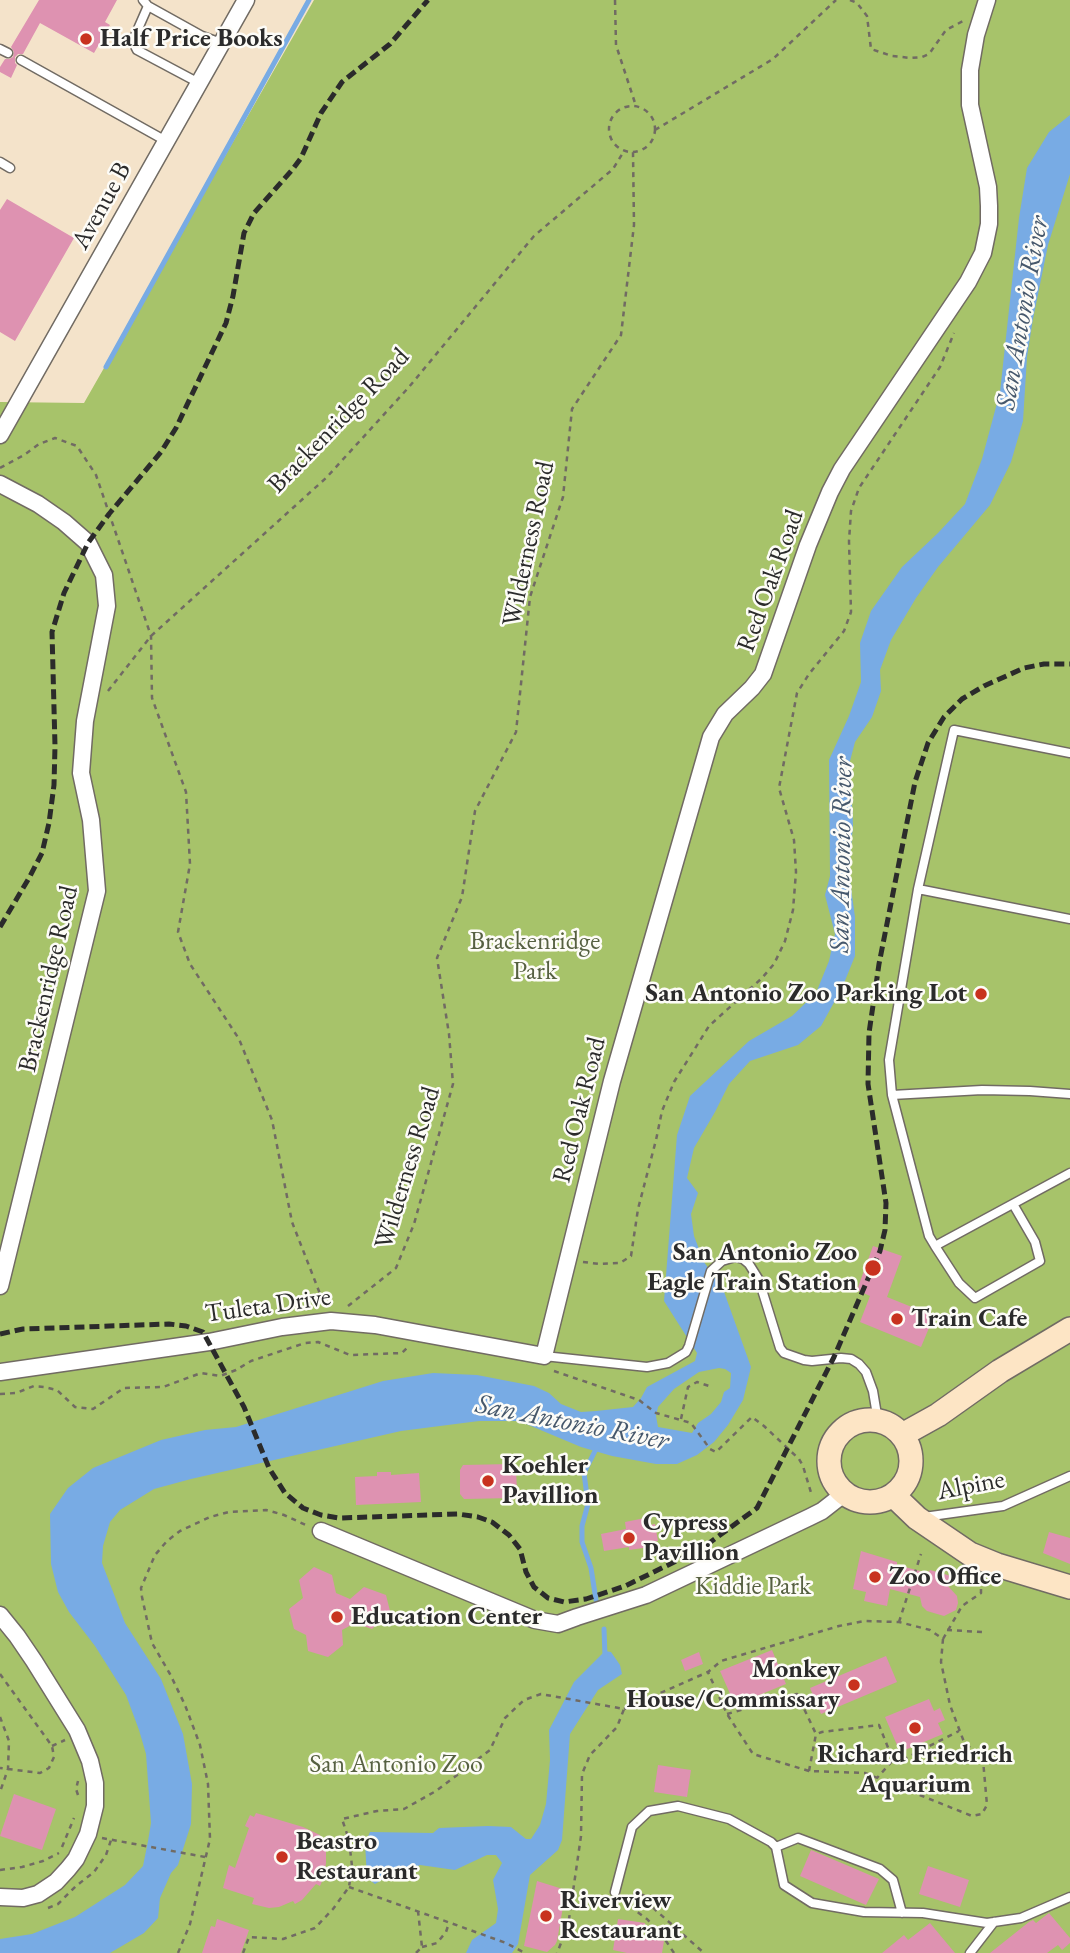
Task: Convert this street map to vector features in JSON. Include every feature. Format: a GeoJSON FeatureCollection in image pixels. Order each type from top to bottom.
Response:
{"type":"FeatureCollection","features":[{"type":"Feature","properties":{"kind":"street","name":"Avenue B"},"geometry":{"type":"LineString","coordinates":[[0,435],[246,0]]}},
{"type":"Feature","properties":{"kind":"street","name":"Red Oak Road"},"geometry":{"type":"LineString","coordinates":[[549,1357],[619,1055],[711,737],[725,714],[763,674],[811,536],[842,469],[968,282],[983,253],[989,224],[989,206],[986,176],[971,105],[970,70],[976,35],[987,0]]}},
{"type":"Feature","properties":{"kind":"street","name":"Brackenridge Road"},"geometry":{"type":"LineString","coordinates":[[0,484],[38,504],[88,543],[104,575],[107,606],[85,721],[81,773],[91,820],[97,891],[0,1286]]}},
{"type":"Feature","properties":{"kind":"street","name":"Tuleta Drive"},"geometry":{"type":"LineString","coordinates":[[0,1372],[199,1344],[282,1327],[331,1321],[375,1325],[549,1357]]}},
{"type":"Feature","properties":{"kind":"street"},"geometry":{"type":"LineString","coordinates":[[902,1435],[938,1415],[1000,1371],[1070,1329]]}},
{"type":"Feature","properties":{"kind":"street"},"geometry":{"type":"LineString","coordinates":[[862,1420],[878,1421],[893,1427],[902,1435],[909,1447],[911,1460],[903,1485],[893,1494],[885,1499],[856,1499],[845,1493],[833,1479],[828,1458],[831,1448],[835,1438],[852,1424],[862,1420]]}},
{"type":"Feature","properties":{"kind":"street"},"geometry":{"type":"LineString","coordinates":[[321,1531],[534,1620],[558,1624],[646,1595],[822,1511],[845,1493]]}},
{"type":"Feature","properties":{"kind":"street"},"geometry":{"type":"LineString","coordinates":[[893,1494],[917,1518],[970,1554],[1070,1587]]}},
{"type":"Feature","properties":{"kind":"street"},"geometry":{"type":"LineString","coordinates":[[0,1615],[17,1636],[68,1715],[84,1746],[95,1783],[94,1806],[88,1834],[68,1870],[44,1891],[23,1898],[0,1898]]}},
{"type":"Feature","properties":{"kind":"lane"},"geometry":{"type":"LineString","coordinates":[[199,83],[137,50],[134,38],[145,3],[202,36],[221,43]]}},
{"type":"Feature","properties":{"kind":"lane"},"geometry":{"type":"LineString","coordinates":[[21,60],[166,141]]}},
{"type":"Feature","properties":{"kind":"lane"},"geometry":{"type":"LineString","coordinates":[[0,162],[10,168]]}},
{"type":"Feature","properties":{"kind":"lane"},"geometry":{"type":"LineString","coordinates":[[1013,1204],[1035,1242],[1040,1261],[975,1298],[959,1283],[929,1236],[892,1095],[889,1060],[918,889],[954,730],[1070,753]]}},
{"type":"Feature","properties":{"kind":"lane"},"geometry":{"type":"LineString","coordinates":[[918,889],[1070,919]]}},
{"type":"Feature","properties":{"kind":"lane"},"geometry":{"type":"LineString","coordinates":[[892,1095],[982,1090],[1070,1094]]}},
{"type":"Feature","properties":{"kind":"lane"},"geometry":{"type":"LineString","coordinates":[[935,1246],[1070,1173]]}},
{"type":"Feature","properties":{"kind":"lane"},"geometry":{"type":"LineString","coordinates":[[549,1357],[647,1367],[668,1363],[690,1346],[711,1271],[722,1261],[735,1257],[743,1259],[759,1280],[780,1348],[784,1353],[804,1360],[841,1358],[851,1359],[859,1364],[873,1391],[878,1421]]}},
{"type":"Feature","properties":{"kind":"lane","name":"Alpine"},"geometry":{"type":"LineString","coordinates":[[917,1518],[1003,1506],[1070,1476]]}},
{"type":"Feature","properties":{"kind":"lane"},"geometry":{"type":"LineString","coordinates":[[615,1892],[632,1827],[649,1811],[678,1806],[729,1819],[771,1842],[776,1847],[784,1885],[812,1903],[864,1912],[923,1913],[987,1923],[1021,1918],[1070,1897]]}},
{"type":"Feature","properties":{"kind":"lane"},"geometry":{"type":"LineString","coordinates":[[776,1847],[798,1838],[880,1869],[892,1880],[902,1913]]}},
{"type":"Feature","properties":{"kind":"lane"},"geometry":{"type":"LineString","coordinates":[[970,1953],[994,1922]]}},
{"type":"Feature","properties":{"kind":"path"},"geometry":{"type":"LineString","coordinates":[[615,0],[616,45],[636,106]]}},
{"type":"Feature","properties":{"kind":"path"},"geometry":{"type":"LineString","coordinates":[[656,130],[773,60],[836,0]]}},
{"type":"Feature","properties":{"kind":"path"},"geometry":{"type":"LineString","coordinates":[[850,0],[857,3],[867,16],[871,49],[892,56],[911,58],[929,54],[946,30],[968,18]]}},
{"type":"Feature","properties":{"kind":"path"},"geometry":{"type":"LineString","coordinates":[[624,106],[636,106],[649,112],[656,130],[650,144],[632,152],[616,146],[610,138],[608,128],[616,111],[624,106]]}},
{"type":"Feature","properties":{"kind":"path","name":"Brackenridge Road"},"geometry":{"type":"LineString","coordinates":[[85,721],[151,636],[326,478],[409,387],[534,236],[612,169],[624,151]]}},
{"type":"Feature","properties":{"kind":"path","name":"Wilderness Road"},"geometry":{"type":"LineString","coordinates":[[331,1321],[396,1268],[414,1224],[453,1084],[449,1034],[437,958],[462,897],[475,811],[516,732],[530,597],[563,497],[572,409],[621,335],[634,225],[632,152]]}},
{"type":"Feature","properties":{"kind":"path"},"geometry":{"type":"LineString","coordinates":[[581,1262],[620,1263],[631,1256],[638,1209],[662,1111],[674,1082],[709,1026],[762,978],[774,964],[785,941],[793,910],[796,872],[794,840],[779,788],[797,693],[844,631],[851,612],[849,541],[851,511],[859,488],[940,367],[958,323]]}},
{"type":"Feature","properties":{"kind":"path"},"geometry":{"type":"LineString","coordinates":[[0,468],[39,444],[55,438],[77,446],[96,475],[151,636],[152,698],[186,792],[190,864],[178,932],[190,964],[239,1039],[272,1120],[292,1222],[331,1321]]}},
{"type":"Feature","properties":{"kind":"path"},"geometry":{"type":"LineString","coordinates":[[0,1394],[16,1393],[34,1386],[44,1387],[57,1390],[75,1407],[93,1409],[124,1388],[163,1387],[201,1373],[220,1376],[251,1361],[304,1343],[318,1342],[350,1354],[402,1353],[411,1345]]}},
{"type":"Feature","properties":{"kind":"path"},"geometry":{"type":"LineString","coordinates":[[549,1357],[549,1369],[639,1400],[656,1413],[691,1423],[710,1449],[716,1452],[752,1417],[799,1459],[812,1496],[822,1511]]}},
{"type":"Feature","properties":{"kind":"path"},"geometry":{"type":"LineString","coordinates":[[681,1420],[688,1387],[697,1382],[709,1386]]}},
{"type":"Feature","properties":{"kind":"path"},"geometry":{"type":"LineString","coordinates":[[178,1953],[190,1924],[206,1857],[209,1839],[208,1784],[200,1745],[185,1705],[152,1643],[142,1588],[155,1555],[167,1541],[180,1531],[210,1517],[266,1510],[321,1531]]}},
{"type":"Feature","properties":{"kind":"path"},"geometry":{"type":"LineString","coordinates":[[898,1622],[921,1554]]}},
{"type":"Feature","properties":{"kind":"path"},"geometry":{"type":"LineString","coordinates":[[708,1672],[727,1714],[752,1754],[809,1771],[865,1773],[972,1816],[982,1814],[987,1805],[983,1760],[964,1742],[950,1705],[941,1662],[943,1639],[947,1630],[962,1606],[981,1592],[981,1577]]}},
{"type":"Feature","properties":{"kind":"path"},"geometry":{"type":"LineString","coordinates":[[243,1953],[249,1937],[283,1939],[315,1928],[333,1909],[348,1887],[352,1866],[349,1840],[342,1819],[377,1811],[404,1809],[436,1791],[490,1750],[505,1718],[524,1700],[541,1694],[624,1709],[708,1672],[721,1661],[864,1621],[898,1622],[930,1630],[943,1639]]}},
{"type":"Feature","properties":{"kind":"path"},"geometry":{"type":"LineString","coordinates":[[947,1630],[982,1632]]}},
{"type":"Feature","properties":{"kind":"path"},"geometry":{"type":"LineString","coordinates":[[0,1674],[52,1746],[54,1757],[49,1768],[40,1773],[0,1768]]}},
{"type":"Feature","properties":{"kind":"path"},"geometry":{"type":"LineString","coordinates":[[727,1714],[797,1694],[816,1734],[809,1771]]}},
{"type":"Feature","properties":{"kind":"path"},"geometry":{"type":"LineString","coordinates":[[557,1953],[568,1926],[581,1836],[582,1774],[590,1755],[617,1727],[624,1709]]}},
{"type":"Feature","properties":{"kind":"path"},"geometry":{"type":"LineString","coordinates":[[0,1717],[9,1741],[8,1769],[0,1792]]}},
{"type":"Feature","properties":{"kind":"path"},"geometry":{"type":"LineString","coordinates":[[816,1734],[879,1726],[893,1760]]}},
{"type":"Feature","properties":{"kind":"path"},"geometry":{"type":"LineString","coordinates":[[877,1777],[893,1760],[902,1760],[960,1730]]}},
{"type":"Feature","properties":{"kind":"path"},"geometry":{"type":"LineString","coordinates":[[52,1746],[67,1739],[72,1746]]}},
{"type":"Feature","properties":{"kind":"path"},"geometry":{"type":"LineString","coordinates":[[78,1797],[76,1789],[79,1779]]}},
{"type":"Feature","properties":{"kind":"path"},"geometry":{"type":"LineString","coordinates":[[0,1870],[22,1867],[60,1853],[75,1816]]}},
{"type":"Feature","properties":{"kind":"path"},"geometry":{"type":"LineString","coordinates":[[88,1834],[128,1844],[206,1857]]}},
{"type":"Feature","properties":{"kind":"path"},"geometry":{"type":"LineString","coordinates":[[348,1887],[450,1922],[525,1953]]}},
{"type":"Feature","properties":{"kind":"path"},"geometry":{"type":"LineString","coordinates":[[674,1953],[662,1935],[636,1911],[634,1894],[643,1895],[649,1900],[651,1906],[704,1953]]}},
{"type":"Feature","properties":{"kind":"path"},"geometry":{"type":"LineString","coordinates":[[418,1911],[422,1947]]}},
{"type":"Feature","properties":{"kind":"path"},"geometry":{"type":"LineString","coordinates":[[416,1953],[422,1947],[438,1943],[450,1922]]}},
{"type":"Feature","properties":{"kind":"green space","name":"Brackenridge Park"},"geometry":{"type":"Polygon","coordinates":[[[314,0],[1070,0],[1070,1953],[0,1953],[0,402],[84,403],[314,0]]]}},
{"type":"Feature","properties":{"kind":"water","name":"San Antonio River"},"geometry":{"type":"Polygon","coordinates":[[[1070,115],[1070,174],[1048,245],[1027,357],[1023,421],[1011,462],[990,505],[938,567],[891,640],[880,670],[881,691],[872,717],[855,742],[850,761],[853,825],[849,873],[855,917],[855,956],[842,988],[821,1026],[798,1045],[750,1061],[729,1084],[694,1148],[687,1178],[698,1193],[691,1214],[694,1236],[704,1262],[723,1289],[751,1367],[743,1400],[714,1442],[697,1455],[677,1464],[656,1464],[612,1456],[581,1447],[519,1421],[479,1421],[401,1431],[191,1479],[154,1489],[120,1510],[110,1522],[103,1546],[102,1563],[125,1623],[161,1679],[183,1734],[192,1784],[191,1824],[178,1865],[171,1873],[160,1898],[158,1918],[144,1933],[110,1953],[0,1953],[0,1939],[32,1934],[75,1917],[125,1885],[143,1866],[151,1823],[146,1754],[126,1695],[95,1646],[69,1612],[58,1592],[51,1564],[50,1514],[68,1488],[93,1468],[161,1440],[205,1430],[236,1427],[383,1381],[433,1373],[477,1375],[534,1386],[549,1393],[561,1404],[581,1412],[633,1407],[647,1387],[695,1361],[697,1353],[664,1301],[677,1135],[690,1096],[749,1041],[792,1016],[816,993],[829,961],[835,934],[825,895],[830,876],[829,760],[861,682],[860,643],[871,611],[902,567],[965,504],[982,459],[1000,392],[1027,168],[1049,132],[1070,115]],[[725,1369],[699,1372],[674,1389],[658,1407],[658,1427],[692,1433],[698,1423],[711,1414],[721,1402],[724,1392],[730,1388],[731,1373],[725,1369]]]}},
{"type":"Feature","properties":{"kind":"water"},"geometry":{"type":"Polygon","coordinates":[[[605,1651],[611,1652],[620,1665],[622,1674],[598,1690],[570,1734],[562,1840],[558,1850],[530,1875],[518,1944],[512,1953],[466,1953],[472,1940],[496,1923],[498,1909],[493,1880],[502,1863],[496,1855],[487,1855],[455,1870],[420,1865],[375,1884],[367,1878],[365,1843],[370,1832],[433,1833],[439,1828],[511,1827],[526,1839],[531,1839],[540,1825],[546,1804],[550,1760],[549,1730],[574,1682],[605,1651]]]}},
{"type":"Feature","properties":{"kind":"building","name":"Half Price Books"},"geometry":{"type":"Polygon","coordinates":[[[39,0],[117,0],[105,22],[110,25],[94,53],[40,23],[23,54],[15,57],[17,65],[11,78],[0,72],[0,67],[5,59],[13,57],[11,47],[39,0]]]}},
{"type":"Feature","properties":{"kind":"building"},"geometry":{"type":"Polygon","coordinates":[[[7,199],[74,238],[15,341],[0,332],[0,210],[7,199]]]}},
{"type":"Feature","properties":{"kind":"building"},"geometry":{"type":"Polygon","coordinates":[[[873,1246],[902,1256],[887,1297],[934,1316],[921,1347],[860,1322],[870,1296],[857,1290],[873,1246]]]}},
{"type":"Feature","properties":{"kind":"building","name":"Koehler Pavillion"},"geometry":{"type":"Polygon","coordinates":[[[511,1464],[516,1467],[517,1493],[513,1498],[464,1499],[460,1494],[460,1470],[463,1465],[511,1464]]]}},
{"type":"Feature","properties":{"kind":"building"},"geometry":{"type":"Polygon","coordinates":[[[377,1472],[391,1472],[391,1475],[419,1473],[421,1502],[356,1505],[355,1477],[377,1476],[377,1472]]]}},
{"type":"Feature","properties":{"kind":"building","name":"Cypress Pavillion"},"geometry":{"type":"Polygon","coordinates":[[[645,1518],[646,1526],[655,1524],[658,1541],[649,1543],[650,1547],[604,1551],[601,1534],[626,1529],[625,1522],[645,1518]]]}},
{"type":"Feature","properties":{"kind":"building"},"geometry":{"type":"Polygon","coordinates":[[[1049,1532],[1070,1538],[1070,1564],[1043,1553],[1049,1532]]]}},
{"type":"Feature","properties":{"kind":"building"},"geometry":{"type":"Polygon","coordinates":[[[861,1551],[897,1562],[897,1565],[951,1576],[948,1586],[957,1596],[956,1610],[944,1616],[927,1611],[922,1606],[920,1597],[890,1589],[887,1606],[864,1601],[866,1592],[853,1589],[861,1551]]]}},
{"type":"Feature","properties":{"kind":"building","name":"Education Center"},"geometry":{"type":"Polygon","coordinates":[[[314,1567],[332,1575],[336,1593],[350,1599],[364,1587],[386,1595],[390,1611],[372,1629],[355,1623],[342,1630],[343,1645],[328,1657],[308,1651],[306,1635],[294,1629],[289,1609],[303,1598],[299,1580],[314,1567]]]}},
{"type":"Feature","properties":{"kind":"building"},"geometry":{"type":"Polygon","coordinates":[[[772,1650],[786,1684],[735,1705],[720,1671],[772,1650]]]}},
{"type":"Feature","properties":{"kind":"building"},"geometry":{"type":"Polygon","coordinates":[[[699,1652],[703,1664],[685,1671],[681,1660],[699,1652]]]}},
{"type":"Feature","properties":{"kind":"building","name":"Monkey House/Commissary"},"geometry":{"type":"Polygon","coordinates":[[[886,1656],[897,1682],[821,1714],[810,1688],[886,1656]]]}},
{"type":"Feature","properties":{"kind":"building","name":"Richard Friedrich Aquarium"},"geometry":{"type":"Polygon","coordinates":[[[929,1699],[934,1711],[940,1708],[945,1720],[938,1723],[943,1734],[900,1752],[885,1717],[929,1699]]]}},
{"type":"Feature","properties":{"kind":"building"},"geometry":{"type":"Polygon","coordinates":[[[658,1765],[691,1770],[687,1797],[654,1792],[658,1765]]]}},
{"type":"Feature","properties":{"kind":"building"},"geometry":{"type":"Polygon","coordinates":[[[14,1794],[56,1809],[42,1850],[0,1836],[14,1794]]]}},
{"type":"Feature","properties":{"kind":"building","name":"Beastro Restaurant"},"geometry":{"type":"Polygon","coordinates":[[[256,1813],[320,1835],[326,1852],[323,1879],[320,1886],[316,1884],[295,1904],[293,1901],[269,1908],[252,1904],[254,1898],[223,1888],[229,1865],[235,1868],[249,1828],[245,1826],[250,1815],[254,1817],[256,1813]]]}},
{"type":"Feature","properties":{"kind":"building"},"geometry":{"type":"Polygon","coordinates":[[[811,1850],[879,1879],[866,1905],[800,1876],[811,1850]]]}},
{"type":"Feature","properties":{"kind":"building"},"geometry":{"type":"Polygon","coordinates":[[[928,1866],[969,1880],[960,1907],[919,1894],[928,1866]]]}},
{"type":"Feature","properties":{"kind":"building","name":"Riverview Restaurant"},"geometry":{"type":"Polygon","coordinates":[[[537,1881],[566,1890],[557,1941],[547,1952],[524,1946],[537,1881]]]}},
{"type":"Feature","properties":{"kind":"building"},"geometry":{"type":"Polygon","coordinates":[[[1049,1913],[1070,1938],[1070,1943],[1062,1950],[1058,1945],[1047,1953],[990,1953],[1029,1922],[1033,1920],[1036,1923],[1049,1913]]]}},
{"type":"Feature","properties":{"kind":"building"},"geometry":{"type":"Polygon","coordinates":[[[217,1919],[249,1930],[241,1953],[202,1953],[211,1926],[215,1927],[217,1919]]]}},
{"type":"Feature","properties":{"kind":"building"},"geometry":{"type":"Polygon","coordinates":[[[618,1919],[645,1923],[643,1937],[664,1941],[662,1953],[627,1953],[613,1950],[618,1919]]]}},
{"type":"Feature","properties":{"kind":"building"},"geometry":{"type":"Polygon","coordinates":[[[930,1923],[955,1953],[882,1953],[904,1935],[908,1940],[930,1923]]]}},
{"type":"Feature","properties":{"kind":"waterway"},"geometry":{"type":"LineString","coordinates":[[106,367],[309,0]]}},
{"type":"Feature","properties":{"kind":"waterway","name":"San Antonio River"},"geometry":{"type":"LineString","coordinates":[[596,1600],[591,1568],[582,1542],[582,1526],[588,1504],[584,1473],[598,1445]]}},
{"type":"Feature","properties":{"kind":"waterway"},"geometry":{"type":"LineString","coordinates":[[604,1629],[605,1656]]}},
{"type":"Feature","properties":{"kind":"railway"},"geometry":{"type":"LineString","coordinates":[[0,927],[42,853],[49,823],[55,746],[52,632],[64,593],[88,543],[161,452],[176,428],[226,323],[244,233],[254,213],[301,158],[321,113],[342,82],[390,44],[428,0]]}},
{"type":"Feature","properties":{"kind":"railway"},"geometry":{"type":"LineString","coordinates":[[0,1334],[23,1329],[169,1324],[203,1332],[244,1407],[269,1468],[285,1493],[303,1508],[339,1518],[458,1514],[492,1522],[509,1535],[520,1549],[526,1572],[534,1587],[548,1598],[564,1602],[586,1599],[625,1586],[701,1549],[757,1508],[834,1357],[880,1251],[885,1230],[886,1203],[868,1084],[869,1033],[879,964],[915,782],[928,743],[944,717],[962,699],[984,686],[1024,668],[1044,664],[1070,664]]}},
{"type":"Feature","properties":{"kind":"place","name":"Half Price Books"},"geometry":{"type":"Point","coordinates":[86,39]}},
{"type":"Feature","properties":{"kind":"place","name":"San Antonio Zoo Parking Lot"},"geometry":{"type":"Point","coordinates":[981,994]}},
{"type":"Feature","properties":{"kind":"place","name":"San Antonio Zoo Eagle Train Station"},"geometry":{"type":"Point","coordinates":[873,1268]}},
{"type":"Feature","properties":{"kind":"place","name":"Train Cafe"},"geometry":{"type":"Point","coordinates":[897,1319]}},
{"type":"Feature","properties":{"kind":"place","name":"Koehler Pavillion"},"geometry":{"type":"Point","coordinates":[488,1481]}},
{"type":"Feature","properties":{"kind":"place","name":"Cypress Pavillion"},"geometry":{"type":"Point","coordinates":[629,1538]}},
{"type":"Feature","properties":{"kind":"place","name":"Zoo Office"},"geometry":{"type":"Point","coordinates":[875,1577]}},
{"type":"Feature","properties":{"kind":"place","name":"Education Center"},"geometry":{"type":"Point","coordinates":[337,1617]}},
{"type":"Feature","properties":{"kind":"place","name":"Monkey House/Commissary"},"geometry":{"type":"Point","coordinates":[854,1685]}},
{"type":"Feature","properties":{"kind":"place","name":"Richard Friedrich Aquarium"},"geometry":{"type":"Point","coordinates":[915,1728]}},
{"type":"Feature","properties":{"kind":"place","name":"Beastro Restaurant"},"geometry":{"type":"Point","coordinates":[282,1857]}},
{"type":"Feature","properties":{"kind":"place","name":"Riverview Restaurant"},"geometry":{"type":"Point","coordinates":[546,1916]}},
{"type":"Feature","properties":{"kind":"park label","name":"Kiddie Park"},"geometry":{"type":"Point","coordinates":[753,1587]}},
{"type":"Feature","properties":{"kind":"park label","name":"San Antonio Zoo"},"geometry":{"type":"Point","coordinates":[396,1765]}}]}
